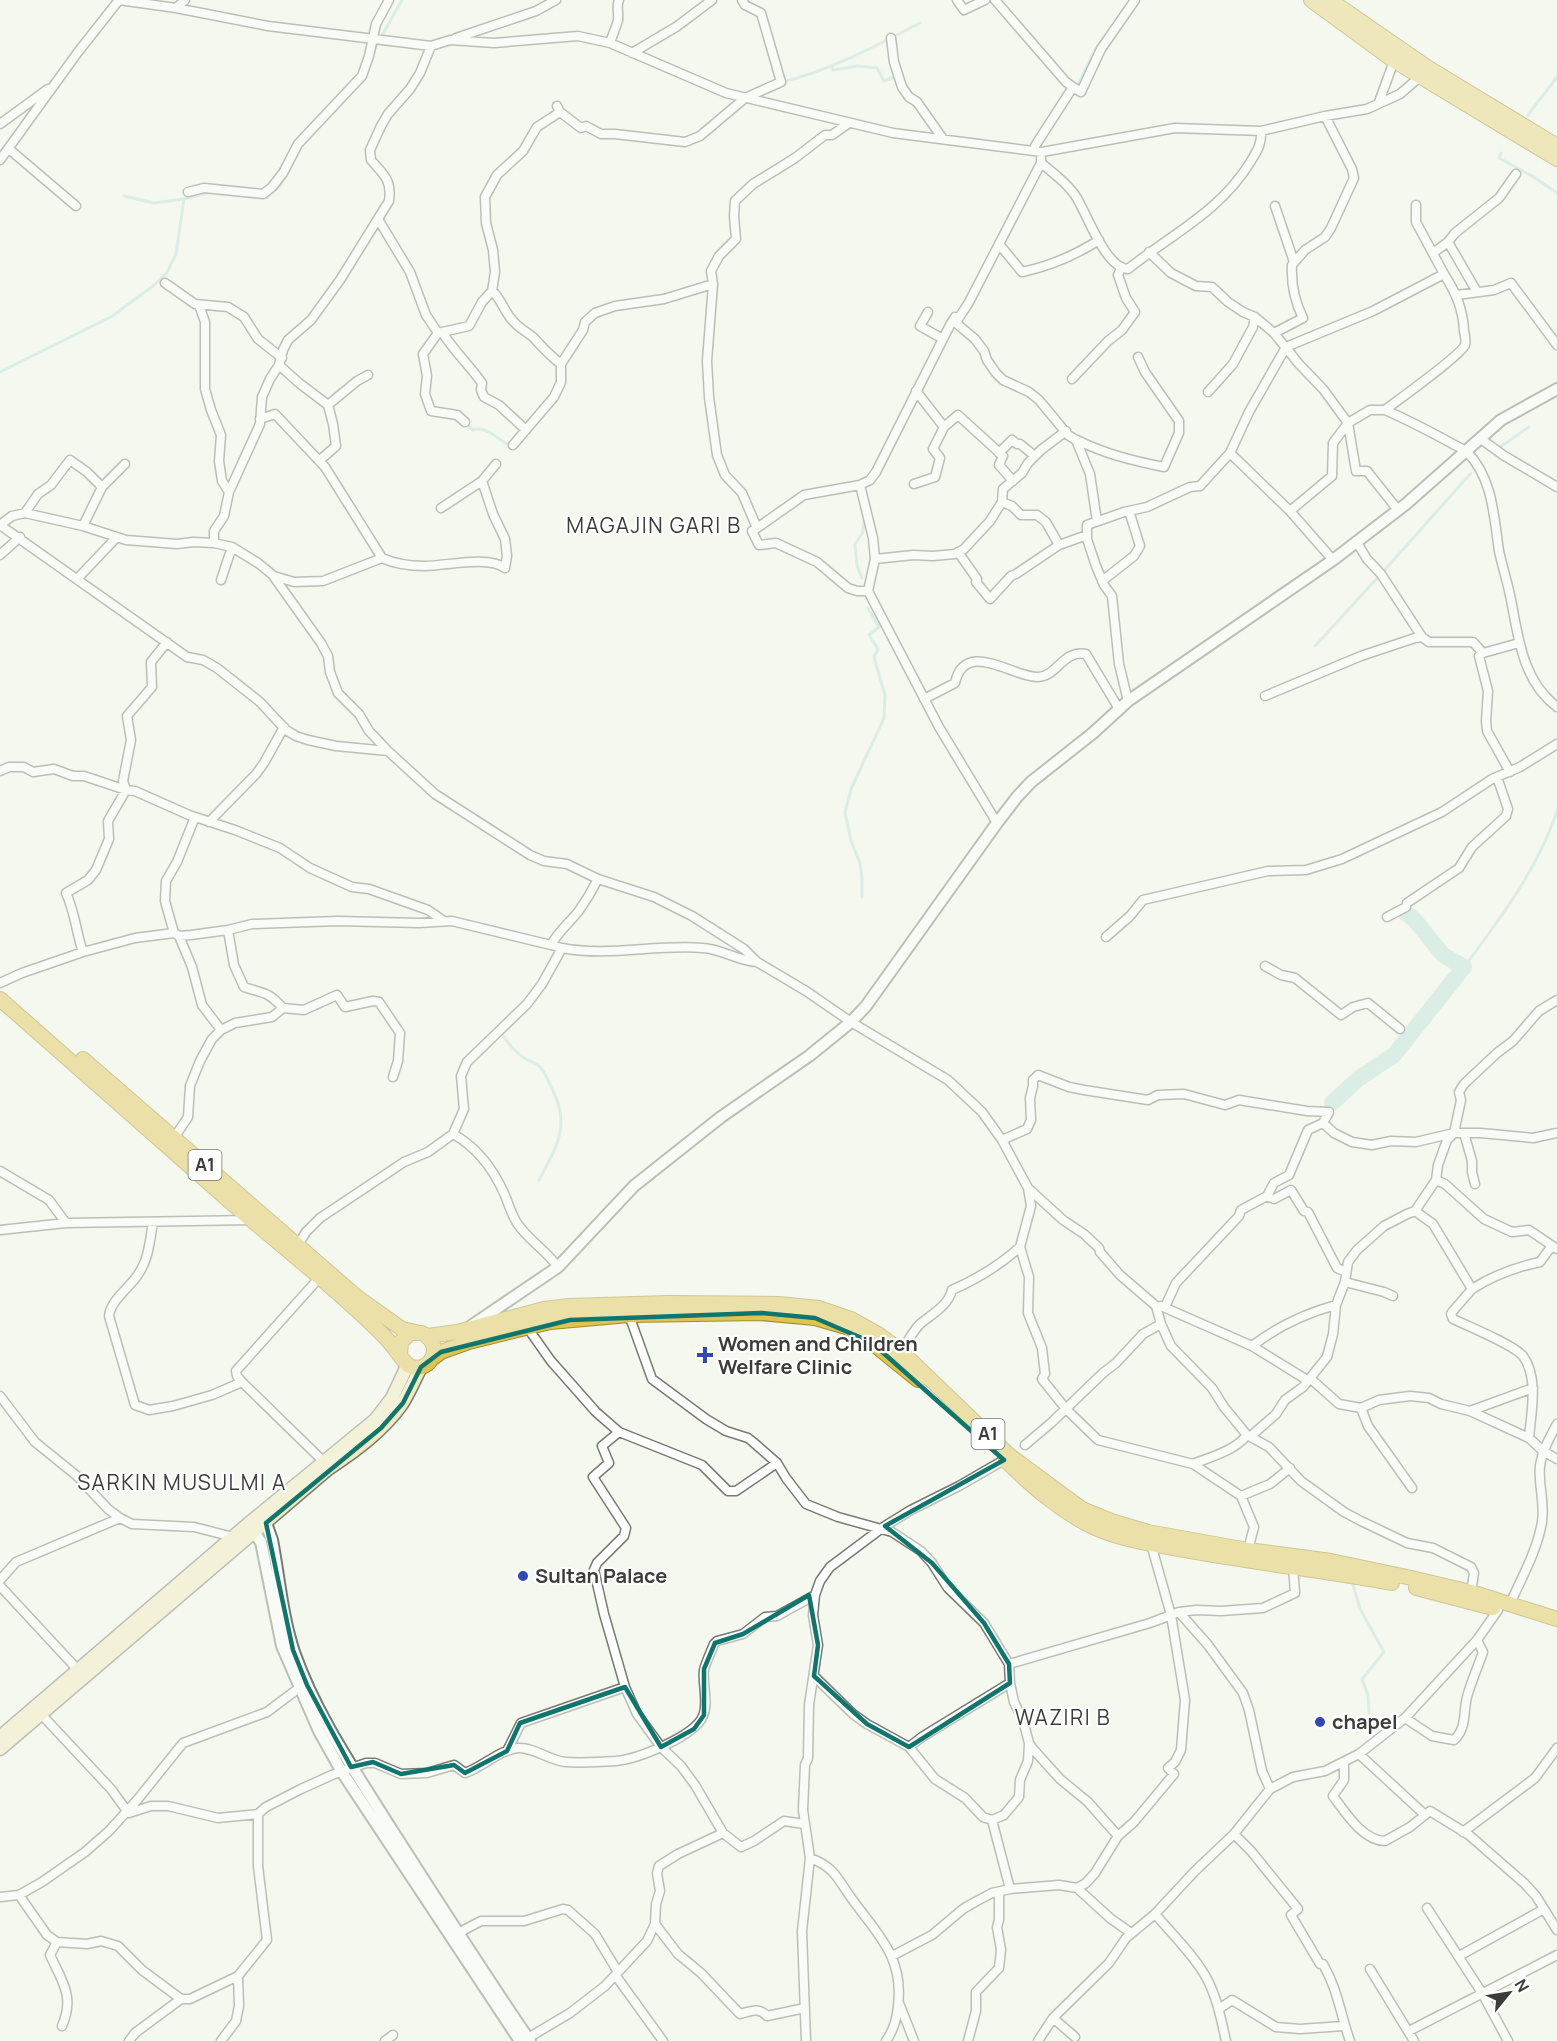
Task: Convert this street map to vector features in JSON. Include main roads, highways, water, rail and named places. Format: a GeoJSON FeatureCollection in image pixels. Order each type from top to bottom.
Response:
{"type":"FeatureCollection","features":[{"type":"Feature","properties":{"kind":"highway","name":"A1"},"geometry":{"type":"LineString","coordinates":[[0,985],[245,1201],[365,1303],[402,1329],[422,1334],[457,1332],[544,1309],[569,1306],[668,1303],[779,1304],[819,1308],[865,1326],[901,1352],[1009,1455],[1082,1509],[1148,1532],[1248,1550],[1331,1561],[1471,1592],[1557,1629]]}},
{"type":"Feature","properties":{"kind":"highway","name":"A1"},"geometry":{"type":"LineString","coordinates":[[0,999],[320,1277],[410,1362]]}},
{"type":"Feature","properties":{"kind":"highway","name":"A1"},"geometry":{"type":"LineString","coordinates":[[433,1358],[441,1352],[469,1342],[550,1322],[629,1316],[761,1313],[831,1321],[871,1342],[918,1380],[1036,1491],[1074,1517],[1094,1527],[1151,1544],[1255,1563],[1293,1566],[1402,1585],[1557,1619]]}},
{"type":"Feature","properties":{"kind":"highway"},"geometry":{"type":"LineString","coordinates":[[422,1334],[434,1346],[433,1358],[410,1362],[401,1342],[405,1337],[422,1334]]}},
{"type":"Feature","properties":{"kind":"main road"},"geometry":{"type":"LineString","coordinates":[[1311,0],[1557,159]]}},
{"type":"Feature","properties":{"kind":"main road"},"geometry":{"type":"LineString","coordinates":[[1330,0],[1397,54]]}},
{"type":"Feature","properties":{"kind":"main road"},"geometry":{"type":"LineString","coordinates":[[1424,72],[1557,146]]}},
{"type":"Feature","properties":{"kind":"main road"},"geometry":{"type":"LineString","coordinates":[[0,1749],[252,1528],[323,1461],[353,1439],[385,1410],[410,1362]]}},
{"type":"Feature","properties":{"kind":"main road"},"geometry":{"type":"LineString","coordinates":[[263,1518],[359,1448],[381,1428],[403,1403],[410,1362]]}},
{"type":"Feature","properties":{"kind":"main road"},"geometry":{"type":"LineString","coordinates":[[0,1737],[233,1537],[252,1528]]}},
{"type":"Feature","properties":{"kind":"waterway"},"geometry":{"type":"LineString","coordinates":[[375,48],[402,0]]}},
{"type":"Feature","properties":{"kind":"waterway"},"geometry":{"type":"LineString","coordinates":[[782,82],[836,64],[920,23]]}},
{"type":"Feature","properties":{"kind":"waterway"},"geometry":{"type":"LineString","coordinates":[[1076,89],[1095,50],[1106,35]]}},
{"type":"Feature","properties":{"kind":"waterway"},"geometry":{"type":"LineString","coordinates":[[832,67],[833,70],[858,66],[877,68],[884,81],[897,76]]}},
{"type":"Feature","properties":{"kind":"waterway"},"geometry":{"type":"LineString","coordinates":[[1528,115],[1557,77]]}},
{"type":"Feature","properties":{"kind":"waterway"},"geometry":{"type":"LineString","coordinates":[[1501,153],[1499,158],[1557,193]]}},
{"type":"Feature","properties":{"kind":"waterway"},"geometry":{"type":"LineString","coordinates":[[228,194],[267,198],[281,185],[286,174]]}},
{"type":"Feature","properties":{"kind":"waterway"},"geometry":{"type":"LineString","coordinates":[[0,372],[111,317],[153,286],[166,274],[176,254],[184,199],[212,192]]}},
{"type":"Feature","properties":{"kind":"waterway"},"geometry":{"type":"LineString","coordinates":[[124,196],[154,203],[184,199]]}},
{"type":"Feature","properties":{"kind":"waterway"},"geometry":{"type":"LineString","coordinates":[[466,424],[473,430],[488,432],[511,446]]}},
{"type":"Feature","properties":{"kind":"waterway"},"geometry":{"type":"LineString","coordinates":[[1497,449],[1529,427]]}},
{"type":"Feature","properties":{"kind":"waterway"},"geometry":{"type":"LineString","coordinates":[[1382,573],[1471,473]]}},
{"type":"Feature","properties":{"kind":"waterway"},"geometry":{"type":"LineString","coordinates":[[862,578],[857,566],[855,544],[863,532],[864,518]]}},
{"type":"Feature","properties":{"kind":"waterway"},"geometry":{"type":"LineString","coordinates":[[1315,646],[1380,575]]}},
{"type":"Feature","properties":{"kind":"waterway"},"geometry":{"type":"LineString","coordinates":[[862,897],[860,863],[851,841],[845,812],[852,787],[884,718],[885,695],[874,657],[878,649],[869,635],[879,627],[868,608]]}},
{"type":"Feature","properties":{"kind":"waterway"},"geometry":{"type":"LineString","coordinates":[[1456,978],[1526,877],[1538,856],[1557,811]]}},
{"type":"Feature","properties":{"kind":"waterway"},"geometry":{"type":"LineString","coordinates":[[1332,1103],[1358,1079],[1394,1055],[1464,967],[1443,955],[1414,919],[1404,912]]}},
{"type":"Feature","properties":{"kind":"waterway"},"geometry":{"type":"LineString","coordinates":[[500,1032],[511,1047],[540,1067],[558,1102],[561,1114],[559,1135],[539,1180]]}},
{"type":"Feature","properties":{"kind":"waterway"},"geometry":{"type":"LineString","coordinates":[[1352,1581],[1360,1609],[1384,1652],[1362,1679],[1368,1695],[1369,1713]]}},
{"type":"Feature","properties":{"kind":"place","name":"Women and Children Welfare Clinic"},"geometry":{"type":"Point","coordinates":[705,1355]}},
{"type":"Feature","properties":{"kind":"place","name":"Sultan Palace"},"geometry":{"type":"Point","coordinates":[523,1576]}},
{"type":"Feature","properties":{"kind":"place","name":"chapel"},"geometry":{"type":"Point","coordinates":[1320,1722]}},
{"type":"Feature","properties":{"kind":"district","name":"MAGAJIN GARI B"},"geometry":{"type":"Point","coordinates":[654,526]}},
{"type":"Feature","properties":{"kind":"district","name":"SARKIN MUSULMI A"},"geometry":{"type":"Point","coordinates":[182,1483]}},
{"type":"Feature","properties":{"kind":"district","name":"WAZIRI B"},"geometry":{"type":"Point","coordinates":[1063,1718]}}]}
